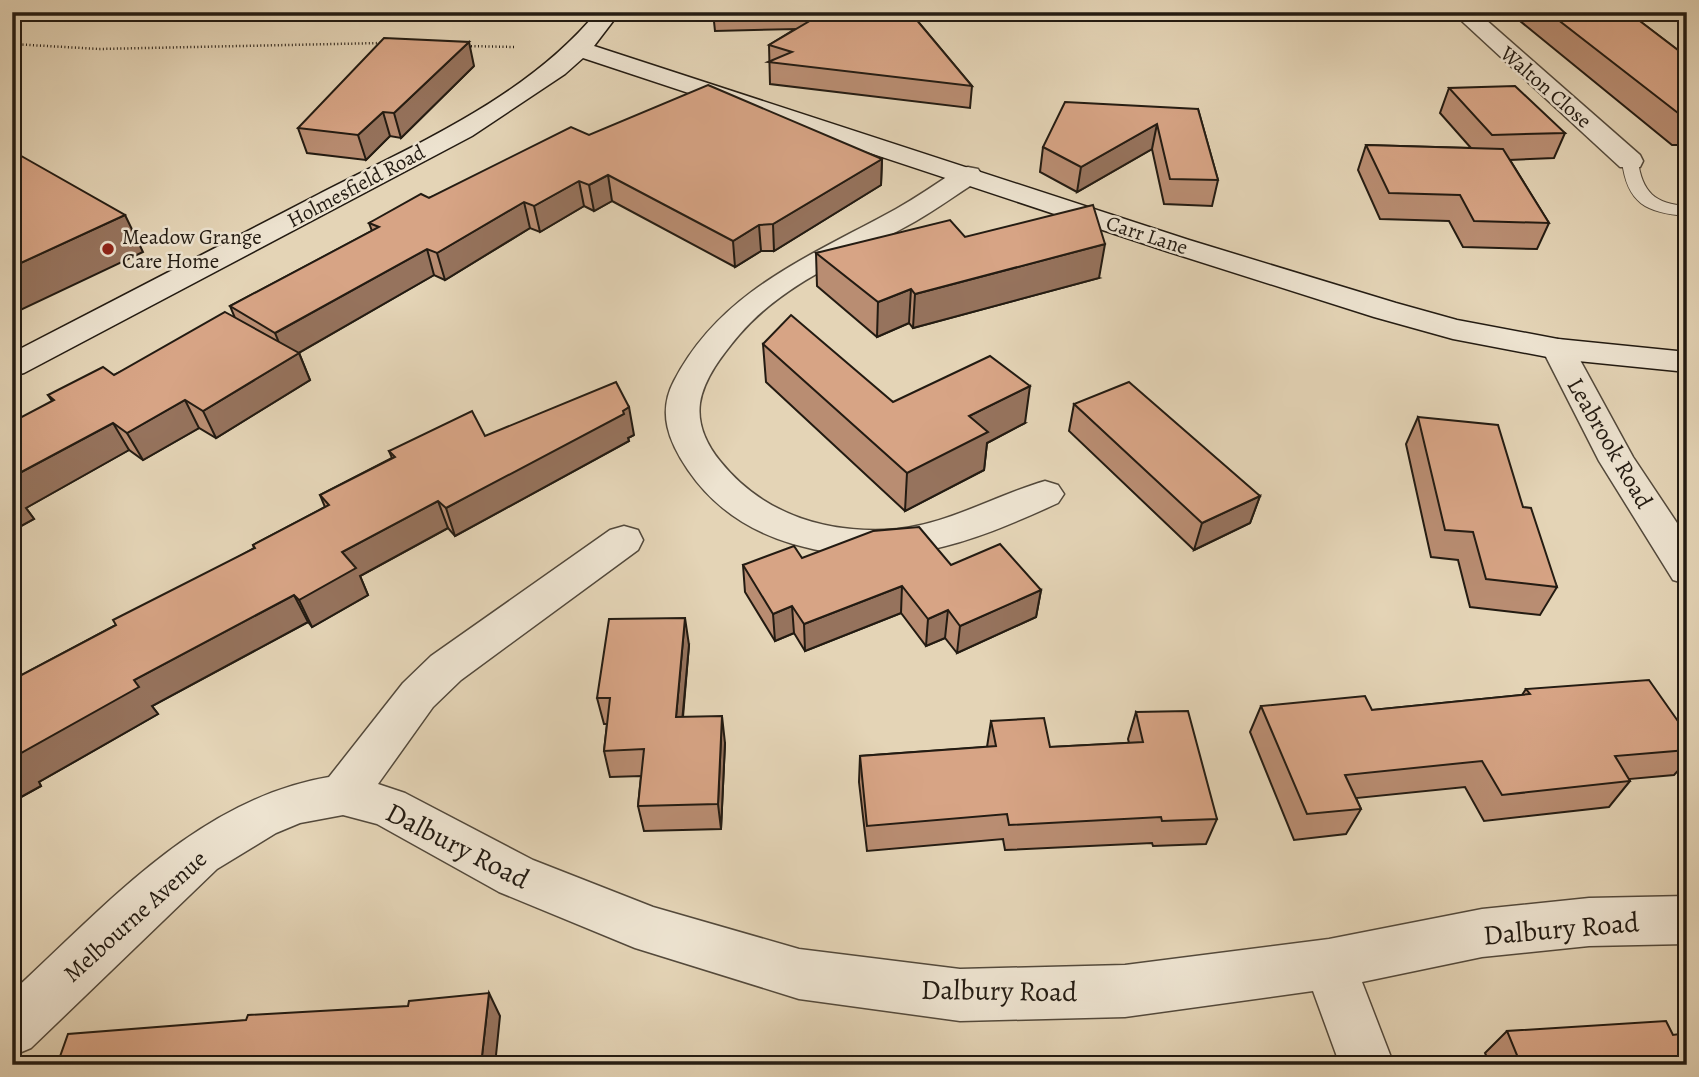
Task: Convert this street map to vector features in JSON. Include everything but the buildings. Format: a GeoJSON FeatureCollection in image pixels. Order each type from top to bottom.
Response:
{"type":"FeatureCollection","features":[{"type":"Feature","properties":{"kind":"street","name":"Holmesfield Road"},"geometry":{"type":"LineString","coordinates":[[12,366],[463,130],[525,91],[576,52],[609,12]]}},
{"type":"Feature","properties":{"kind":"street","name":"Walton Close"},"geometry":{"type":"LineString","coordinates":[[1463,12],[1630,161]]}},
{"type":"Feature","properties":{"kind":"street","name":"Carr Lane"},"geometry":{"type":"LineString","coordinates":[[576,52],[968,175],[1307,287],[1453,329],[1558,349],[1687,362]]}},
{"type":"Feature","properties":{"kind":"street"},"geometry":{"type":"LineString","coordinates":[[968,175],[909,213],[772,288],[740,314],[694,373],[682,405],[682,426],[710,473],[734,499],[761,517],[802,532],[854,542],[904,542],[975,524],[1045,494]]}},
{"type":"Feature","properties":{"kind":"street","name":"Leabrook Road"},"geometry":{"type":"LineString","coordinates":[[1558,349],[1617,461],[1687,570]]}},
{"type":"Feature","properties":{"kind":"street"},"geometry":{"type":"LineString","coordinates":[[343,795],[394,724],[446,668],[624,540]]}},
{"type":"Feature","properties":{"kind":"street","name":"Dalbury Road"},"geometry":{"type":"LineString","coordinates":[[343,795],[387,807],[516,876],[653,930],[800,974],[960,995],[1125,991],[1329,964],[1482,933],[1589,922],[1687,920]]}},
{"type":"Feature","properties":{"kind":"street","name":"Melbourne Avenue"},"geometry":{"type":"LineString","coordinates":[[12,1029],[145,902],[200,855],[259,818],[296,803],[343,795]]}},
{"type":"Feature","properties":{"kind":"street"},"geometry":{"type":"LineString","coordinates":[[1329,964],[1367,1065]]}},
{"type":"Feature","properties":{"kind":"lane"},"geometry":{"type":"LineString","coordinates":[[1630,161],[1631,178],[1639,195],[1653,205],[1687,211]]}},
{"type":"Feature","properties":{"kind":"path"},"geometry":{"type":"LineString","coordinates":[[12,44],[99,49],[391,44]]}},
{"type":"Feature","properties":{"kind":"path"},"geometry":{"type":"LineString","coordinates":[[460,46],[530,47],[576,52]]}},
{"type":"Feature","properties":{"kind":"place","name":"Meadow Grange Care Home"},"geometry":{"type":"Point","coordinates":[108,249]}}]}
